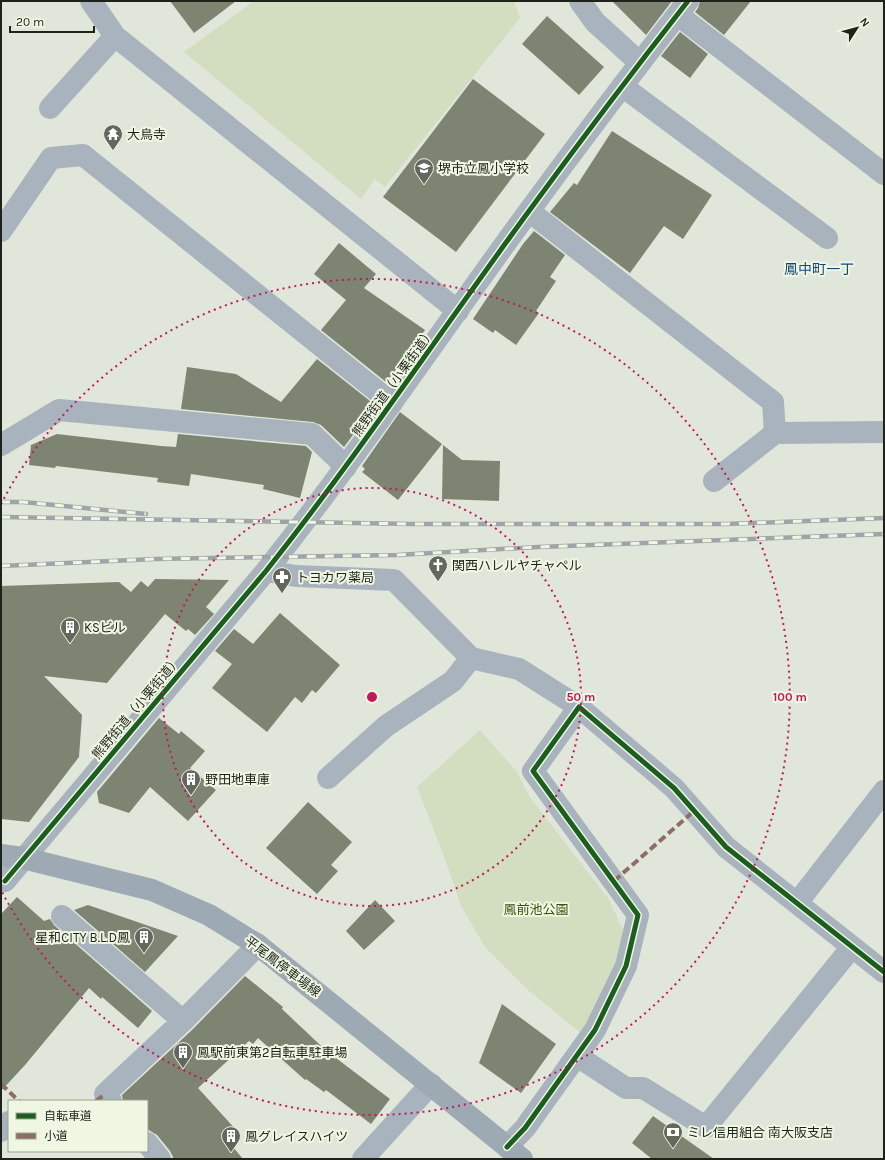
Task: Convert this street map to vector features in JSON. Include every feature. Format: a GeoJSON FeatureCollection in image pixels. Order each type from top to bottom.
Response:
{"type":"FeatureCollection","features":[{"type":"Feature","properties":{"kind":"main road","name":"平尾鳳停車場線"},"geometry":{"type":"LineString","coordinates":[[1,855],[23,858],[152,890],[209,915],[258,945],[431,1084],[514,1153]]}},
{"type":"Feature","properties":{"kind":"street"},"geometry":{"type":"LineString","coordinates":[[90,1],[115,36],[458,311]]}},
{"type":"Feature","properties":{"kind":"street"},"geometry":{"type":"LineString","coordinates":[[580,1],[595,22],[640,63]]}},
{"type":"Feature","properties":{"kind":"street"},"geometry":{"type":"LineString","coordinates":[[683,8],[884,174]]}},
{"type":"Feature","properties":{"kind":"street","name":"熊野街道（小栗街道）"},"geometry":{"type":"LineString","coordinates":[[5,881],[266,571],[346,467],[529,211],[622,86],[683,8]]}},
{"type":"Feature","properties":{"kind":"street"},"geometry":{"type":"LineString","coordinates":[[50,108],[115,36]]}},
{"type":"Feature","properties":{"kind":"street"},"geometry":{"type":"LineString","coordinates":[[622,86],[827,238]]}},
{"type":"Feature","properties":{"kind":"street"},"geometry":{"type":"LineString","coordinates":[[1,231],[51,158],[83,156],[392,403]]}},
{"type":"Feature","properties":{"kind":"street"},"geometry":{"type":"LineString","coordinates":[[529,211],[773,402],[775,433]]}},
{"type":"Feature","properties":{"kind":"street"},"geometry":{"type":"LineString","coordinates":[[1,444],[59,410],[312,434],[346,467]]}},
{"type":"Feature","properties":{"kind":"street"},"geometry":{"type":"LineString","coordinates":[[714,481],[775,433],[884,432]]}},
{"type":"Feature","properties":{"kind":"street"},"geometry":{"type":"LineString","coordinates":[[266,571],[296,576],[394,580],[471,658],[518,669],[579,707],[674,788],[726,847],[884,972]]}},
{"type":"Feature","properties":{"kind":"street"},"geometry":{"type":"LineString","coordinates":[[328,778],[386,726],[453,681],[471,658]]}},
{"type":"Feature","properties":{"kind":"street"},"geometry":{"type":"LineString","coordinates":[[514,1153],[525,1128],[595,1030],[626,966],[638,915],[533,771],[579,707]]}},
{"type":"Feature","properties":{"kind":"street"},"geometry":{"type":"LineString","coordinates":[[797,903],[884,791]]}},
{"type":"Feature","properties":{"kind":"street"},"geometry":{"type":"LineString","coordinates":[[62,916],[183,1021]]}},
{"type":"Feature","properties":{"kind":"street"},"geometry":{"type":"LineString","coordinates":[[110,1100],[105,1094],[183,1021],[258,945]]}},
{"type":"Feature","properties":{"kind":"street"},"geometry":{"type":"LineString","coordinates":[[577,1056],[626,1088],[643,1088],[706,1127],[852,947]]}},
{"type":"Feature","properties":{"kind":"street"},"geometry":{"type":"LineString","coordinates":[[363,1159],[431,1084]]}},
{"type":"Feature","properties":{"kind":"street"},"geometry":{"type":"LineString","coordinates":[[1,1131],[8,1123]]}},
{"type":"Feature","properties":{"kind":"green space"},"geometry":{"type":"Polygon","coordinates":[[[254,1],[514,1],[520,18],[385,187],[375,179],[361,199],[184,52],[254,1]]]}},
{"type":"Feature","properties":{"kind":"green space","name":"鳳前池公園"},"geometry":{"type":"Polygon","coordinates":[[[480,730],[517,772],[529,796],[608,898],[625,934],[615,967],[582,1034],[528,990],[485,947],[461,906],[445,859],[417,787],[480,730]]]}},
{"type":"Feature","properties":{"kind":"building"},"geometry":{"type":"Polygon","coordinates":[[[170,1],[236,1],[194,33],[170,1]]]}},
{"type":"Feature","properties":{"kind":"building"},"geometry":{"type":"Polygon","coordinates":[[[612,1],[672,1],[646,35],[612,1]]]}},
{"type":"Feature","properties":{"kind":"building"},"geometry":{"type":"Polygon","coordinates":[[[700,1],[751,1],[724,35],[695,12],[700,1]]]}},
{"type":"Feature","properties":{"kind":"building"},"geometry":{"type":"Polygon","coordinates":[[[547,16],[604,67],[579,95],[522,44],[547,16]]]}},
{"type":"Feature","properties":{"kind":"building"},"geometry":{"type":"Polygon","coordinates":[[[680,32],[708,54],[690,78],[661,56],[680,32]]]}},
{"type":"Feature","properties":{"kind":"building"},"geometry":{"type":"Polygon","coordinates":[[[473,79],[545,134],[456,252],[383,197],[473,79]]]}},
{"type":"Feature","properties":{"kind":"building"},"geometry":{"type":"Polygon","coordinates":[[[612,131],[712,195],[683,239],[664,226],[630,273],[550,212],[574,183],[577,185],[612,131]]]}},
{"type":"Feature","properties":{"kind":"building"},"geometry":{"type":"Polygon","coordinates":[[[534,231],[565,255],[550,277],[556,281],[536,311],[539,313],[516,345],[495,330],[493,333],[473,319],[523,244],[534,231]]]}},
{"type":"Feature","properties":{"kind":"building"},"geometry":{"type":"Polygon","coordinates":[[[339,243],[376,274],[364,288],[425,330],[401,364],[386,382],[321,330],[346,300],[314,274],[339,243]]]}},
{"type":"Feature","properties":{"kind":"building"},"geometry":{"type":"Polygon","coordinates":[[[317,359],[375,405],[344,447],[321,425],[313,422],[181,409],[187,367],[236,374],[281,402],[317,359]]]}},
{"type":"Feature","properties":{"kind":"building"},"geometry":{"type":"Polygon","coordinates":[[[400,412],[442,444],[398,500],[362,472],[365,469],[362,466],[400,412]]]}},
{"type":"Feature","properties":{"kind":"building"},"geometry":{"type":"Polygon","coordinates":[[[57,434],[176,447],[178,434],[306,446],[312,452],[300,498],[263,489],[264,485],[191,474],[189,486],[157,482],[158,478],[56,466],[55,468],[29,465],[31,445],[57,434]]]}},
{"type":"Feature","properties":{"kind":"building"},"geometry":{"type":"Polygon","coordinates":[[[443,445],[462,460],[500,461],[499,501],[442,499],[443,445]]]}},
{"type":"Feature","properties":{"kind":"building"},"geometry":{"type":"Polygon","coordinates":[[[155,579],[229,580],[206,607],[214,614],[195,635],[188,629],[186,631],[165,614],[107,683],[44,676],[82,715],[79,757],[29,822],[1,819],[1,586],[119,582],[131,592],[141,581],[148,587],[155,579]]]}},
{"type":"Feature","properties":{"kind":"building"},"geometry":{"type":"Polygon","coordinates":[[[280,613],[340,665],[316,693],[312,690],[302,703],[295,697],[267,732],[212,688],[232,664],[215,651],[234,629],[253,644],[280,613]]]}},
{"type":"Feature","properties":{"kind":"building"},"geometry":{"type":"Polygon","coordinates":[[[159,718],[179,734],[181,731],[205,751],[190,768],[216,790],[188,821],[150,787],[129,813],[99,803],[97,792],[159,718]]]}},
{"type":"Feature","properties":{"kind":"building"},"geometry":{"type":"Polygon","coordinates":[[[308,802],[352,842],[331,865],[338,871],[317,894],[266,848],[308,802]]]}},
{"type":"Feature","properties":{"kind":"building"},"geometry":{"type":"Polygon","coordinates":[[[17,897],[44,921],[50,919],[54,925],[152,1011],[138,1028],[102,997],[101,999],[89,988],[25,1065],[1,1091],[1,914],[17,897]]]}},
{"type":"Feature","properties":{"kind":"building"},"geometry":{"type":"Polygon","coordinates":[[[375,900],[395,921],[364,950],[346,931],[375,900]]]}},
{"type":"Feature","properties":{"kind":"building","name":"星和CITY B.L.D鳳"},"geometry":{"type":"Polygon","coordinates":[[[88,905],[178,936],[145,972],[74,910],[88,905]]]}},
{"type":"Feature","properties":{"kind":"building"},"geometry":{"type":"Polygon","coordinates":[[[245,976],[283,1007],[282,1009],[335,1059],[336,1058],[390,1099],[371,1124],[326,1090],[324,1092],[306,1079],[305,1080],[258,1038],[253,1044],[249,1041],[198,1088],[238,1132],[228,1141],[243,1159],[174,1159],[170,1151],[157,1135],[148,1130],[148,1100],[123,1100],[122,1095],[192,1030],[245,976]]]}},
{"type":"Feature","properties":{"kind":"building"},"geometry":{"type":"Polygon","coordinates":[[[502,1004],[556,1044],[521,1093],[479,1063],[502,1004]]]}},
{"type":"Feature","properties":{"kind":"building"},"geometry":{"type":"Polygon","coordinates":[[[653,1116],[714,1159],[652,1159],[632,1143],[653,1116]]]}},
{"type":"Feature","properties":{"kind":"railway"},"geometry":{"type":"LineString","coordinates":[[1,502],[23,502],[146,514]]}},
{"type":"Feature","properties":{"kind":"railway"},"geometry":{"type":"LineString","coordinates":[[1,517],[412,524],[726,524],[884,518]]}},
{"type":"Feature","properties":{"kind":"railway"},"geometry":{"type":"LineString","coordinates":[[1,566],[155,559],[397,555],[538,547],[884,534]]}},
{"type":"Feature","properties":{"kind":"marked path"},"geometry":{"type":"LineString","coordinates":[[614,881],[694,811]]}},
{"type":"Feature","properties":{"kind":"marked path"},"geometry":{"type":"LineString","coordinates":[[1,1084],[18,1100]]}},
{"type":"Feature","properties":{"kind":"marked path"},"geometry":{"type":"LineString","coordinates":[[97,1100],[105,1094]]}},
{"type":"Feature","properties":{"kind":"cycle path"},"geometry":{"type":"LineString","coordinates":[[5,881],[266,571],[334,483],[549,184],[688,1]]}},
{"type":"Feature","properties":{"kind":"cycle path"},"geometry":{"type":"LineString","coordinates":[[507,1147],[525,1128],[595,1030],[626,966],[638,915],[533,771],[579,707],[674,788],[726,847],[884,972]]}},
{"type":"Feature","properties":{"kind":"place","name":"大鳥寺"},"geometry":{"type":"Point","coordinates":[113,151]}},
{"type":"Feature","properties":{"kind":"place","name":"堺市立鳳小学校"},"geometry":{"type":"Point","coordinates":[424,185]}},
{"type":"Feature","properties":{"kind":"place","name":"関西ハレルヤチャペル"},"geometry":{"type":"Point","coordinates":[438,582]}},
{"type":"Feature","properties":{"kind":"place","name":"トヨカワ薬局"},"geometry":{"type":"Point","coordinates":[282,594]}},
{"type":"Feature","properties":{"kind":"place","name":"KSビル"},"geometry":{"type":"Point","coordinates":[70,644]}},
{"type":"Feature","properties":{"kind":"place","name":"野田地車庫"},"geometry":{"type":"Point","coordinates":[191,796]}},
{"type":"Feature","properties":{"kind":"place","name":"星和CITY B.L.D鳳"},"geometry":{"type":"Point","coordinates":[144,954]}},
{"type":"Feature","properties":{"kind":"place","name":"鳳駅前東第2自転車駐車場"},"geometry":{"type":"Point","coordinates":[183,1069]}},
{"type":"Feature","properties":{"kind":"place","name":"ミレ信用組合 南大阪支店"},"geometry":{"type":"Point","coordinates":[673,1149]}},
{"type":"Feature","properties":{"kind":"place","name":"鳳グレイスハイツ"},"geometry":{"type":"Point","coordinates":[231,1153]}},
{"type":"Feature","properties":{"kind":"district","name":"鳳中町一丁"},"geometry":{"type":"Point","coordinates":[819,269]}}]}
